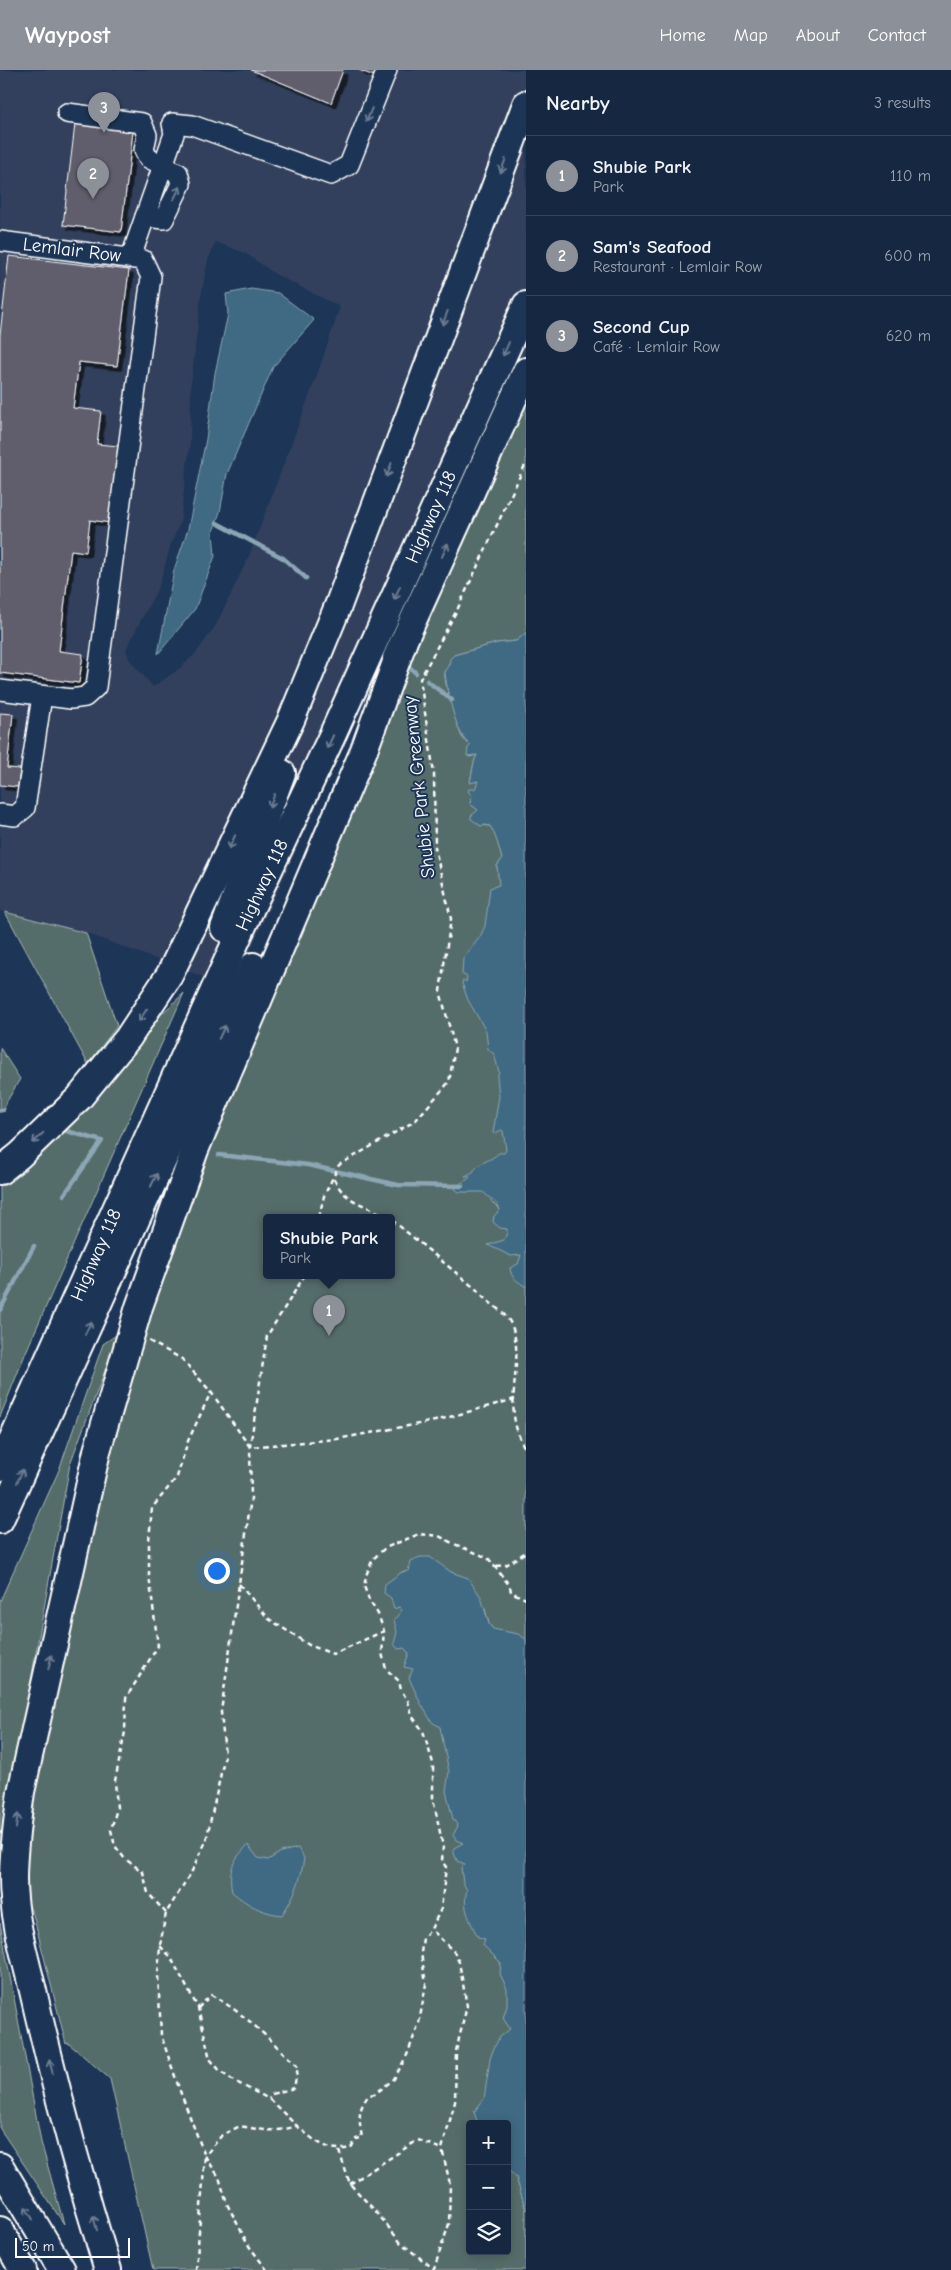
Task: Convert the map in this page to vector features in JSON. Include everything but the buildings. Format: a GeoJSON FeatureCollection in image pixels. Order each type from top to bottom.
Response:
{"type":"FeatureCollection","features":[{"type":"Feature","properties":{"kind":"highway"},"geometry":{"type":"LineString","coordinates":[[0,1171],[20,1155],[79,1098],[128,1038],[170,974],[291,720],[338,606],[526,104]]}},
{"type":"Feature","properties":{"kind":"highway","name":"Highway 118"},"geometry":{"type":"LineString","coordinates":[[0,1467],[251,908],[332,736],[526,305]]}},
{"type":"Feature","properties":{"kind":"highway","name":"Highway 118"},"geometry":{"type":"LineString","coordinates":[[0,1520],[313,832],[403,642],[526,371]]}},
{"type":"Feature","properties":{"kind":"highway"},"geometry":{"type":"LineString","coordinates":[[0,1467],[31,1372],[73,1284],[140,1130],[228,918],[301,723],[338,606]]}},
{"type":"Feature","properties":{"kind":"highway"},"geometry":{"type":"LineString","coordinates":[[108,2270],[40,2026],[17,1923],[13,1881],[14,1836],[21,1792],[98,1451],[139,1307],[195,1150],[364,750],[403,642]]}},
{"type":"Feature","properties":{"kind":"highway"},"geometry":{"type":"LineString","coordinates":[[0,2166],[62,2270]]}},
{"type":"Feature","properties":{"kind":"highway"},"geometry":{"type":"LineString","coordinates":[[0,2230],[23,2270]]}},
{"type":"Feature","properties":{"kind":"street"},"geometry":{"type":"LineString","coordinates":[[0,690],[71,699],[85,697],[96,687],[151,277],[137,258],[145,217],[174,134],[172,123],[192,125],[331,175],[348,165],[387,70]]}},
{"type":"Feature","properties":{"kind":"street"},"geometry":{"type":"LineString","coordinates":[[67,113],[142,123],[147,135],[144,150],[148,158],[163,165]]}},
{"type":"Feature","properties":{"kind":"street","name":"Lemlair Row"},"geometry":{"type":"LineString","coordinates":[[0,241],[137,258]]}},
{"type":"Feature","properties":{"kind":"street"},"geometry":{"type":"LineString","coordinates":[[0,814],[16,816],[25,808],[42,696]]}},
{"type":"Feature","properties":{"kind":"path","name":"Shubie Park Greenway"},"geometry":{"type":"LineString","coordinates":[[320,1214],[324,1196],[339,1165],[415,1121],[449,1082],[455,1048],[440,991],[451,919],[435,848],[434,774],[420,679],[458,608],[526,463]]}},
{"type":"Feature","properties":{"kind":"path"},"geometry":{"type":"LineString","coordinates":[[334,1177],[340,1192],[353,1202],[368,1206],[382,1214]]}},
{"type":"Feature","properties":{"kind":"path"},"geometry":{"type":"LineString","coordinates":[[395,1222],[477,1290],[482,1298],[497,1308],[511,1323],[517,1339],[518,1352],[513,1417],[520,1441],[526,1450]]}},
{"type":"Feature","properties":{"kind":"path"},"geometry":{"type":"LineString","coordinates":[[267,2270],[250,2246],[227,2204],[219,2177],[206,2156],[180,2091],[161,2034],[158,1975],[160,1945],[166,1913],[192,1870],[206,1840],[225,1755],[221,1712],[251,1498],[250,1447],[268,1336],[303,1279]]}},
{"type":"Feature","properties":{"kind":"path"},"geometry":{"type":"LineString","coordinates":[[148,1340],[182,1359],[210,1392],[250,1447]]}},
{"type":"Feature","properties":{"kind":"path"},"geometry":{"type":"LineString","coordinates":[[166,1913],[148,1893],[143,1872],[125,1858],[115,1846],[111,1830],[117,1808],[115,1781],[125,1732],[126,1698],[158,1646],[149,1575],[149,1540],[152,1508],[177,1477],[188,1441],[210,1392]]}},
{"type":"Feature","properties":{"kind":"path"},"geometry":{"type":"LineString","coordinates":[[250,1447],[337,1439],[434,1420],[515,1399]]}},
{"type":"Feature","properties":{"kind":"path"},"geometry":{"type":"LineString","coordinates":[[160,1945],[170,1956],[198,2008],[210,2059],[221,2072],[232,2080],[269,2099],[314,2140],[339,2150],[351,2148],[356,2139],[362,2138],[359,2121],[361,2105],[369,2095],[375,2094],[394,2079],[407,2055],[424,2000],[426,1984],[421,1953],[423,1938],[431,1929],[441,1909],[446,1867],[442,1861],[443,1847],[433,1798],[433,1763],[423,1731],[412,1716],[399,1681],[386,1669],[382,1653],[384,1631],[364,1586],[367,1572],[374,1559],[385,1548],[420,1534],[439,1536],[452,1544],[479,1553],[496,1566],[510,1586],[511,1592],[526,1599]]}},
{"type":"Feature","properties":{"kind":"path"},"geometry":{"type":"LineString","coordinates":[[496,1566],[506,1565],[526,1552]]}},
{"type":"Feature","properties":{"kind":"path"},"geometry":{"type":"LineString","coordinates":[[239,1584],[270,1619],[309,1645],[333,1654],[384,1631]]}},
{"type":"Feature","properties":{"kind":"path"},"geometry":{"type":"LineString","coordinates":[[339,2150],[350,2184],[378,2214],[401,2243],[435,2270],[449,2224],[450,2184],[442,2149],[456,2102],[456,2051],[467,2006],[457,1957],[431,1929]]}},
{"type":"Feature","properties":{"kind":"path"},"geometry":{"type":"LineString","coordinates":[[198,2008],[211,1995],[230,2005],[250,2021],[298,2067],[294,2088],[272,2094],[269,2099]]}},
{"type":"Feature","properties":{"kind":"path"},"geometry":{"type":"LineString","coordinates":[[196,2270],[206,2156],[222,2135],[240,2126],[260,2131],[288,2129],[297,2126]]}},
{"type":"Feature","properties":{"kind":"path"},"geometry":{"type":"LineString","coordinates":[[350,2184],[418,2140],[442,2149]]}},
{"type":"Feature","properties":{"kind":"shaded area"},"geometry":{"type":"Polygon","coordinates":[[[0,70],[526,70],[526,349],[233,988],[86,933],[0,911],[0,70]],[[216,242],[208,260],[201,296],[191,383],[190,443],[180,523],[171,544],[159,586],[126,649],[129,659],[153,687],[179,669],[197,652],[216,625],[249,556],[316,378],[340,307],[275,274],[245,253],[216,242]]]}},
{"type":"Feature","properties":{"kind":"shaded area"},"geometry":{"type":"Polygon","coordinates":[[[251,289],[278,293],[314,320],[273,367],[227,474],[220,512],[213,532],[215,556],[195,609],[158,654],[174,570],[188,529],[206,439],[215,373],[228,314],[226,294],[251,289]]]}},
{"type":"Feature","properties":{"kind":"shaded area"},"geometry":{"type":"Polygon","coordinates":[[[526,633],[526,1287],[513,1277],[510,1268],[518,1264],[521,1255],[511,1256],[488,1245],[504,1240],[507,1233],[507,1229],[500,1228],[493,1222],[494,1216],[500,1210],[498,1205],[483,1192],[459,1192],[455,1189],[458,1185],[469,1179],[470,1177],[465,1176],[473,1172],[478,1166],[499,1153],[504,1153],[506,1150],[503,1131],[493,1133],[499,1096],[497,1077],[499,1072],[494,1054],[488,1049],[486,1031],[468,1000],[462,983],[463,980],[466,982],[467,977],[462,974],[463,959],[480,937],[485,926],[490,888],[499,885],[497,866],[502,859],[496,837],[490,826],[481,826],[471,819],[471,816],[478,810],[470,804],[472,796],[468,791],[469,789],[475,789],[478,781],[470,783],[477,755],[467,756],[468,748],[471,745],[461,734],[457,724],[445,672],[449,666],[450,659],[454,655],[497,643],[516,641],[526,633]]]}},
{"type":"Feature","properties":{"kind":"shaded area"},"geometry":{"type":"Polygon","coordinates":[[[420,1557],[430,1557],[451,1572],[468,1578],[481,1597],[489,1624],[493,1629],[518,1634],[526,1639],[526,2210],[516,2177],[511,2173],[511,2120],[477,2120],[474,2112],[484,2099],[490,2059],[494,2048],[499,2038],[510,2029],[503,2018],[507,2006],[507,1989],[500,1974],[501,1963],[483,1945],[485,1939],[478,1937],[466,1909],[467,1890],[463,1883],[461,1868],[465,1864],[457,1861],[454,1853],[454,1848],[463,1843],[456,1840],[453,1835],[458,1826],[453,1819],[446,1791],[449,1772],[440,1727],[432,1722],[421,1704],[409,1678],[413,1669],[404,1667],[409,1653],[404,1648],[398,1649],[394,1644],[397,1632],[394,1620],[402,1610],[399,1607],[394,1609],[391,1598],[384,1593],[385,1584],[402,1572],[409,1571],[411,1561],[420,1557]]]}},
{"type":"Feature","properties":{"kind":"shaded area"},"geometry":{"type":"Polygon","coordinates":[[[248,1845],[258,1858],[268,1860],[281,1852],[298,1848],[304,1858],[296,1888],[282,1915],[255,1908],[232,1892],[232,1866],[248,1845]]]}},
{"type":"Feature","properties":{"kind":"green space"},"geometry":{"type":"Polygon","coordinates":[[[526,370],[526,633],[516,641],[497,643],[454,655],[445,673],[445,677],[451,705],[460,732],[462,737],[471,745],[469,757],[477,755],[470,782],[479,781],[470,803],[478,810],[476,821],[479,825],[490,826],[498,842],[502,859],[497,866],[526,1084],[491,1201],[499,1208],[521,1255],[526,1287],[526,1643],[495,1632],[489,1624],[485,1609],[455,1574],[451,1572],[409,1567],[409,1572],[402,1572],[396,1577],[395,1608],[399,1607],[402,1610],[404,1648],[409,1653],[446,1733],[460,1841],[463,1843],[465,1864],[463,1867],[514,1998],[510,2029],[486,2120],[466,2120],[466,2255],[511,2255],[511,2170],[516,2177],[526,2210],[526,2270],[153,2270],[110,2079],[68,2043],[66,2044],[33,1914],[14,1879],[112,1385],[526,370]]]}},
{"type":"Feature","properties":{"kind":"green space"},"geometry":{"type":"Polygon","coordinates":[[[5,912],[86,933],[117,1026],[88,1064],[5,912]]]}},
{"type":"Feature","properties":{"kind":"green space"},"geometry":{"type":"Polygon","coordinates":[[[184,993],[26,1352],[0,1417],[0,1166],[184,993]]]}},
{"type":"Feature","properties":{"kind":"green space"},"geometry":{"type":"Polygon","coordinates":[[[0,1048],[20,1079],[0,1113],[0,1048]]]}},
{"type":"Feature","properties":{"kind":"green space"},"geometry":{"type":"Polygon","coordinates":[[[119,1333],[70,1464],[0,1852],[0,1601],[59,1470],[103,1344],[119,1333]]]}},
{"type":"Feature","properties":{"kind":"green space"},"geometry":{"type":"Polygon","coordinates":[[[0,1923],[41,2142],[64,2224],[0,2129],[0,1923]]]}},
{"type":"Feature","properties":{"kind":"waterway"},"geometry":{"type":"LineString","coordinates":[[217,523],[283,558],[306,578]]}},
{"type":"Feature","properties":{"kind":"waterway"},"geometry":{"type":"LineString","coordinates":[[406,664],[416,673]]}},
{"type":"Feature","properties":{"kind":"waterway"},"geometry":{"type":"LineString","coordinates":[[427,681],[452,700]]}},
{"type":"Feature","properties":{"kind":"waterway"},"geometry":{"type":"LineString","coordinates":[[63,1130],[102,1141],[64,1195]]}},
{"type":"Feature","properties":{"kind":"waterway"},"geometry":{"type":"LineString","coordinates":[[219,1155],[308,1165],[398,1185],[462,1186]]}},
{"type":"Feature","properties":{"kind":"waterway"},"geometry":{"type":"LineString","coordinates":[[0,1310],[34,1246]]}},
{"type":"Feature","properties":{"kind":"place","name":"Second Cup"},"geometry":{"type":"Point","coordinates":[104,133]}},
{"type":"Feature","properties":{"kind":"place","name":"Sam's Seafood"},"geometry":{"type":"Point","coordinates":[93,199]}},
{"type":"Feature","properties":{"kind":"place","name":"Shubie Park"},"geometry":{"type":"Point","coordinates":[329,1336]}}]}
